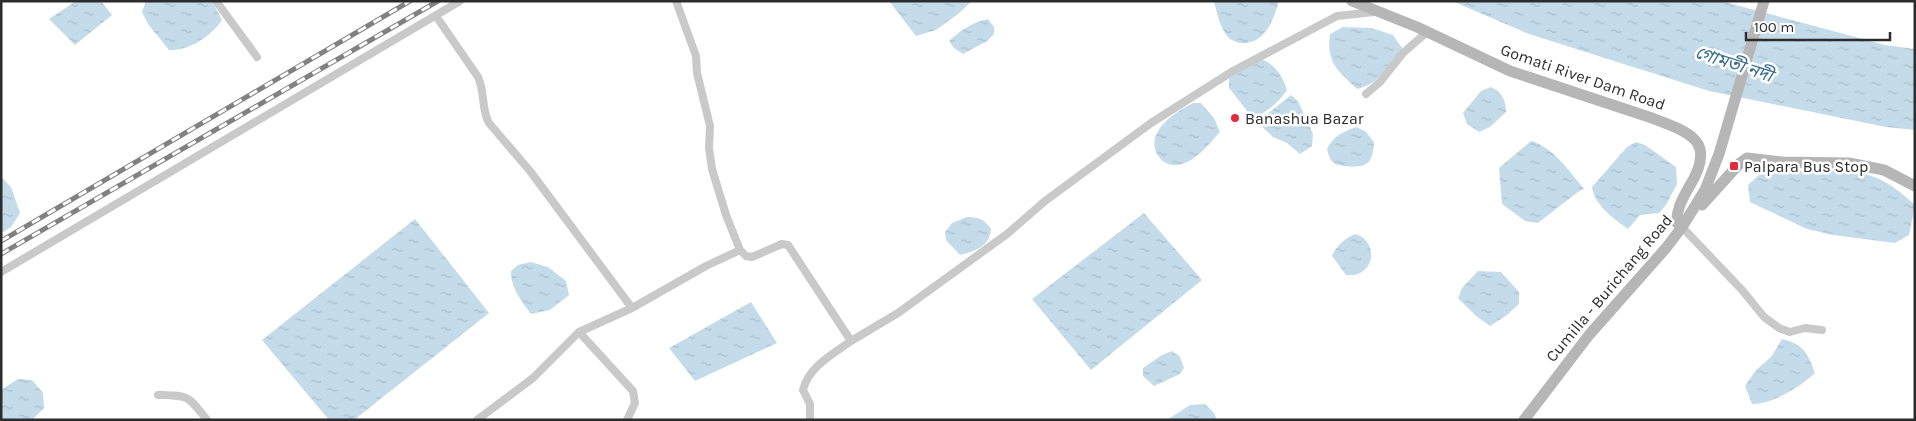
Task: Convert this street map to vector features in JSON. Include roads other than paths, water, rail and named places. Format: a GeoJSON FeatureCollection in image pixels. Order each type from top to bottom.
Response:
{"type":"FeatureCollection","features":[{"type":"Feature","properties":{"kind":"main road","name":"Gomati River Dam Road"},"geometry":{"type":"LineString","coordinates":[[1352,1],[1428,32],[1510,72],[1652,118],[1674,126],[1692,137],[1698,143],[1702,155],[1698,170],[1679,206],[1677,223],[1682,227]]}},
{"type":"Feature","properties":{"kind":"main road","name":"Cumilla - Burichang Road"},"geometry":{"type":"LineString","coordinates":[[1524,420],[1589,335],[1666,248],[1682,227],[1712,175],[1764,1]]}},
{"type":"Feature","properties":{"kind":"main road"},"geometry":{"type":"LineString","coordinates":[[1682,227],[1730,173],[1747,158],[1783,162],[1848,163],[1884,170],[1915,186]]}},
{"type":"Feature","properties":{"kind":"street"},"geometry":{"type":"LineString","coordinates":[[216,1],[257,57]]}},
{"type":"Feature","properties":{"kind":"street"},"geometry":{"type":"LineString","coordinates":[[1,272],[460,1]]}},
{"type":"Feature","properties":{"kind":"street"},"geometry":{"type":"LineString","coordinates":[[676,1],[696,56],[697,73],[710,126],[709,148],[712,169],[726,215],[740,250],[746,256],[752,257],[782,244],[788,246],[851,341]]}},
{"type":"Feature","properties":{"kind":"street"},"geometry":{"type":"LineString","coordinates":[[810,420],[810,404],[803,390],[805,380],[811,372],[851,341],[898,313],[1007,234],[1045,201],[1150,123],[1233,71],[1337,16],[1376,11]]}},
{"type":"Feature","properties":{"kind":"street"},"geometry":{"type":"LineString","coordinates":[[436,16],[478,76],[486,117],[489,123],[530,171],[632,308]]}},
{"type":"Feature","properties":{"kind":"street"},"geometry":{"type":"LineString","coordinates":[[1366,94],[1380,82],[1403,53],[1428,32]]}},
{"type":"Feature","properties":{"kind":"street"},"geometry":{"type":"LineString","coordinates":[[1682,227],[1742,290],[1764,317],[1779,328],[1790,332],[1805,328],[1822,330]]}},
{"type":"Feature","properties":{"kind":"street"},"geometry":{"type":"LineString","coordinates":[[478,420],[533,378],[579,332],[632,308],[706,266],[740,250]]}},
{"type":"Feature","properties":{"kind":"street"},"geometry":{"type":"LineString","coordinates":[[579,332],[633,391],[635,403],[627,420]]}},
{"type":"Feature","properties":{"kind":"street"},"geometry":{"type":"LineString","coordinates":[[158,395],[185,396],[191,400],[207,420]]}},
{"type":"Feature","properties":{"kind":"water"},"geometry":{"type":"Polygon","coordinates":[[[76,1],[101,1],[112,15],[75,45],[49,19],[76,1]]]}},
{"type":"Feature","properties":{"kind":"water"},"geometry":{"type":"Polygon","coordinates":[[[146,1],[212,1],[222,20],[212,32],[198,42],[184,48],[169,50],[148,24],[142,12],[146,1]]]}},
{"type":"Feature","properties":{"kind":"water"},"geometry":{"type":"Polygon","coordinates":[[[889,1],[971,2],[936,30],[916,36],[889,1]]]}},
{"type":"Feature","properties":{"kind":"water"},"geometry":{"type":"Polygon","coordinates":[[[1214,1],[1279,1],[1272,21],[1265,33],[1254,41],[1240,43],[1229,38],[1223,30],[1214,1]]]}},
{"type":"Feature","properties":{"kind":"water","name":"গোমতী নদী"},"geometry":{"type":"Polygon","coordinates":[[[1452,1],[1721,1],[1885,45],[1915,49],[1915,130],[1886,127],[1709,91],[1529,34],[1452,1]]]}},
{"type":"Feature","properties":{"kind":"water"},"geometry":{"type":"Polygon","coordinates":[[[988,19],[994,27],[994,34],[987,41],[963,54],[954,48],[949,41],[967,27],[988,19]]]}},
{"type":"Feature","properties":{"kind":"water"},"geometry":{"type":"Polygon","coordinates":[[[1343,27],[1372,28],[1393,35],[1402,48],[1378,79],[1365,87],[1357,89],[1339,71],[1332,59],[1329,44],[1330,34],[1343,27]]]}},
{"type":"Feature","properties":{"kind":"water"},"geometry":{"type":"Polygon","coordinates":[[[1261,59],[1271,64],[1278,71],[1287,90],[1272,107],[1252,117],[1229,88],[1229,79],[1235,72],[1261,59]]]}},
{"type":"Feature","properties":{"kind":"water"},"geometry":{"type":"Polygon","coordinates":[[[1491,87],[1503,97],[1506,112],[1490,127],[1479,132],[1467,124],[1463,113],[1481,91],[1491,87]]]}},
{"type":"Feature","properties":{"kind":"water"},"geometry":{"type":"Polygon","coordinates":[[[1291,95],[1298,101],[1313,134],[1312,146],[1300,154],[1287,143],[1273,137],[1261,126],[1262,118],[1291,95]]]}},
{"type":"Feature","properties":{"kind":"water"},"geometry":{"type":"Polygon","coordinates":[[[1193,103],[1201,103],[1214,118],[1220,132],[1190,161],[1177,165],[1166,163],[1155,150],[1154,144],[1157,133],[1168,119],[1193,103]]]}},
{"type":"Feature","properties":{"kind":"water"},"geometry":{"type":"Polygon","coordinates":[[[1356,127],[1365,131],[1374,142],[1370,160],[1358,166],[1335,164],[1328,153],[1329,145],[1339,135],[1356,127]]]}},
{"type":"Feature","properties":{"kind":"water"},"geometry":{"type":"Polygon","coordinates":[[[1531,141],[1554,154],[1584,189],[1538,223],[1525,221],[1502,204],[1499,168],[1531,141]]]}},
{"type":"Feature","properties":{"kind":"water"},"geometry":{"type":"Polygon","coordinates":[[[1636,142],[1645,145],[1676,167],[1677,184],[1666,205],[1659,213],[1640,215],[1628,229],[1601,206],[1592,187],[1627,147],[1636,142]]]}},
{"type":"Feature","properties":{"kind":"water"},"geometry":{"type":"Polygon","coordinates":[[[1839,171],[1865,174],[1877,178],[1897,190],[1915,205],[1909,235],[1895,243],[1833,235],[1807,229],[1750,202],[1748,185],[1759,175],[1772,172],[1839,171]]]}},
{"type":"Feature","properties":{"kind":"water"},"geometry":{"type":"Polygon","coordinates":[[[1,177],[11,187],[20,213],[11,227],[1,233],[1,177]]]}},
{"type":"Feature","properties":{"kind":"water"},"geometry":{"type":"Polygon","coordinates":[[[1144,213],[1202,280],[1091,370],[1032,299],[1144,213]]]}},
{"type":"Feature","properties":{"kind":"water"},"geometry":{"type":"Polygon","coordinates":[[[967,217],[978,218],[986,223],[991,229],[990,235],[981,247],[960,255],[946,240],[945,232],[952,223],[967,217]]]}},
{"type":"Feature","properties":{"kind":"water"},"geometry":{"type":"Polygon","coordinates":[[[415,219],[489,313],[354,420],[329,420],[262,340],[415,219]]]}},
{"type":"Feature","properties":{"kind":"water"},"geometry":{"type":"Polygon","coordinates":[[[1355,234],[1370,246],[1371,259],[1369,265],[1358,274],[1346,275],[1332,256],[1341,243],[1355,234]]]}},
{"type":"Feature","properties":{"kind":"water"},"geometry":{"type":"Polygon","coordinates":[[[531,262],[548,267],[566,281],[569,295],[550,310],[531,314],[515,289],[511,271],[518,265],[531,262]]]}},
{"type":"Feature","properties":{"kind":"water"},"geometry":{"type":"Polygon","coordinates":[[[1478,271],[1501,272],[1519,292],[1519,304],[1507,315],[1490,326],[1476,316],[1458,298],[1462,288],[1478,271]]]}},
{"type":"Feature","properties":{"kind":"water"},"geometry":{"type":"Polygon","coordinates":[[[751,302],[777,343],[695,381],[669,348],[751,302]]]}},
{"type":"Feature","properties":{"kind":"water"},"geometry":{"type":"Polygon","coordinates":[[[1782,339],[1804,350],[1815,373],[1786,394],[1769,401],[1752,404],[1745,386],[1756,370],[1771,357],[1782,339]]]}},
{"type":"Feature","properties":{"kind":"water"},"geometry":{"type":"Polygon","coordinates":[[[1172,351],[1180,357],[1184,368],[1180,374],[1154,386],[1143,376],[1143,368],[1162,355],[1172,351]]]}},
{"type":"Feature","properties":{"kind":"water"},"geometry":{"type":"Polygon","coordinates":[[[18,379],[32,380],[43,393],[44,408],[32,420],[1,420],[1,390],[18,379]]]}},
{"type":"Feature","properties":{"kind":"water"},"geometry":{"type":"Polygon","coordinates":[[[1205,404],[1214,413],[1217,420],[1167,420],[1190,405],[1205,404]]]}},
{"type":"Feature","properties":{"kind":"railway"},"geometry":{"type":"LineString","coordinates":[[1,241],[410,1]]}},
{"type":"Feature","properties":{"kind":"railway"},"geometry":{"type":"LineString","coordinates":[[1,254],[438,1]]}},
{"type":"Feature","properties":{"kind":"place","name":"Banashua Bazar"},"geometry":{"type":"Point","coordinates":[1235,118]}},
{"type":"Feature","properties":{"kind":"place","name":"Palpara Bus Stop"},"geometry":{"type":"Point","coordinates":[1734,166]}}]}
